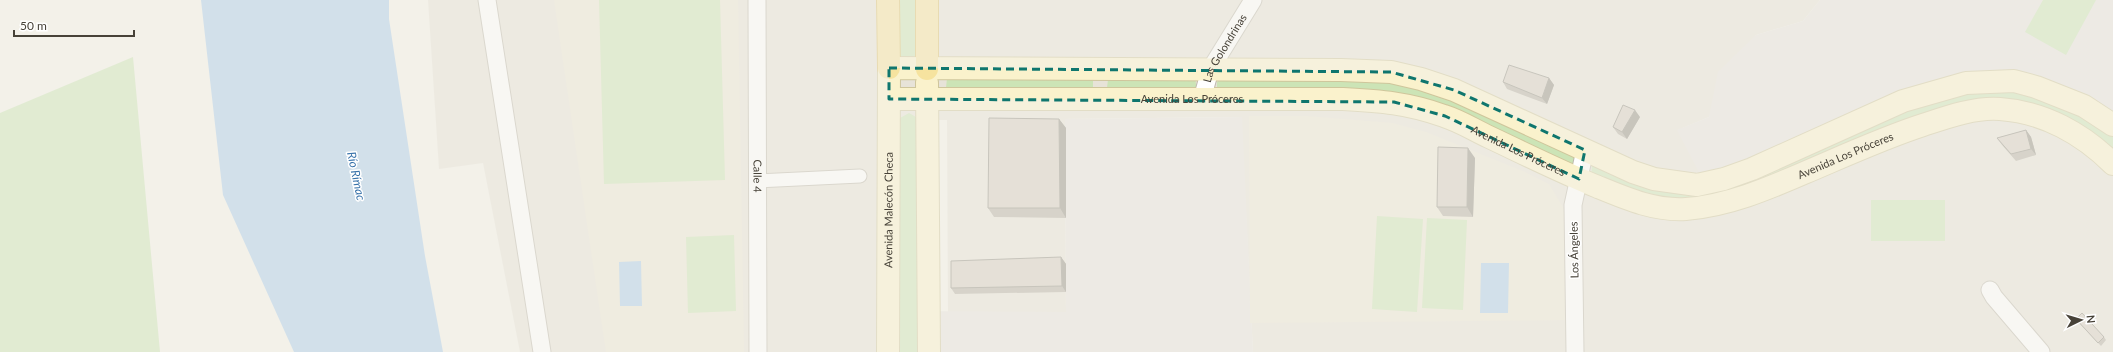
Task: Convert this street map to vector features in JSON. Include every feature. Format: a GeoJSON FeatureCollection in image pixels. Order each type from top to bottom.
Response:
{"type":"FeatureCollection","features":[{"type":"Feature","properties":{"kind":"main road"},"geometry":{"type":"LineString","coordinates":[[888,0],[889,68],[1341,70],[1398,74],[1421,79],[1454,90],[1585,150],[1654,179],[1677,184],[1703,184],[1752,169],[1904,101],[1966,83],[2014,81],[2036,87],[2084,106],[2113,125]]}},
{"type":"Feature","properties":{"kind":"main road"},"geometry":{"type":"LineString","coordinates":[[927,0],[929,352]]}},
{"type":"Feature","properties":{"kind":"main road","name":"Avenida Malecón Checa"},"geometry":{"type":"LineString","coordinates":[[888,352],[889,68]]}},
{"type":"Feature","properties":{"kind":"main road"},"geometry":{"type":"LineString","coordinates":[[1100,69],[1100,99]]}},
{"type":"Feature","properties":{"kind":"main road","name":"Avenida Los Próceres"},"geometry":{"type":"LineString","coordinates":[[889,99],[1342,99],[1394,102],[1445,116],[1579,179],[1630,200],[1652,206],[1686,209],[1724,202],[1759,192],[1891,136],[1937,120],[1967,112],[1999,109],[2036,116],[2055,123],[2088,142],[2113,164]]}},
{"type":"Feature","properties":{"kind":"street"},"geometry":{"type":"LineString","coordinates":[[487,0],[542,352]]}},
{"type":"Feature","properties":{"kind":"street","name":"Calle 4"},"geometry":{"type":"LineString","coordinates":[[757,0],[758,352]]}},
{"type":"Feature","properties":{"kind":"street","name":"Las Golondrinas"},"geometry":{"type":"LineString","coordinates":[[1202,99],[1210,70],[1253,0]]}},
{"type":"Feature","properties":{"kind":"street","name":"Los Ángeles"},"geometry":{"type":"LineString","coordinates":[[1575,352],[1573,205],[1585,150]]}},
{"type":"Feature","properties":{"kind":"street"},"geometry":{"type":"LineString","coordinates":[[757,181],[860,176]]}},
{"type":"Feature","properties":{"kind":"street"},"geometry":{"type":"LineString","coordinates":[[1990,290],[1994,298],[2035,349]]}},
{"type":"Feature","properties":{"kind":"highlighted area"},"geometry":{"type":"Polygon","coordinates":[[[889,68],[1391,72],[1454,90],[1585,150],[1579,179],[1445,116],[1394,102],[889,99],[889,68]]]}},
{"type":"Feature","properties":{"kind":"shaded area"},"geometry":{"type":"Polygon","coordinates":[[[428,0],[1820,0],[1803,21],[1756,35],[1709,117],[1678,130],[1960,98],[2113,141],[2113,352],[1253,352],[1241,117],[1065,119],[1066,312],[948,312],[947,120],[907,120],[906,352],[520,352],[483,163],[439,169],[428,0]]]}},
{"type":"Feature","properties":{"kind":"shaded area"},"geometry":{"type":"Polygon","coordinates":[[[554,0],[738,0],[744,352],[606,352],[554,0]]]}},
{"type":"Feature","properties":{"kind":"shaded area"},"geometry":{"type":"Polygon","coordinates":[[[1820,0],[2113,0],[2113,141],[1986,95],[1718,193],[1700,174],[1677,130],[1709,117],[1718,72],[1756,35],[1803,21],[1820,0]]]}},
{"type":"Feature","properties":{"kind":"shaded area"},"geometry":{"type":"Polygon","coordinates":[[[1249,116],[1306,116],[1392,123],[1426,132],[1525,172],[1549,184],[1565,211],[1567,320],[1250,323],[1249,116]]]}},
{"type":"Feature","properties":{"kind":"shaded area"},"geometry":{"type":"Polygon","coordinates":[[[1242,117],[1253,352],[906,352],[905,311],[1066,312],[1065,119],[1242,117]]]}},
{"type":"Feature","properties":{"kind":"green space"},"geometry":{"type":"Polygon","coordinates":[[[599,0],[720,0],[725,180],[604,184],[599,0]]]}},
{"type":"Feature","properties":{"kind":"green space"},"geometry":{"type":"Polygon","coordinates":[[[894,0],[919,0],[920,55],[912,61],[898,59],[894,0]]]}},
{"type":"Feature","properties":{"kind":"green space"},"geometry":{"type":"Polygon","coordinates":[[[2043,0],[2096,0],[2066,55],[2025,32],[2043,0]]]}},
{"type":"Feature","properties":{"kind":"green space"},"geometry":{"type":"Polygon","coordinates":[[[133,57],[160,352],[0,352],[0,113],[133,57]]]}},
{"type":"Feature","properties":{"kind":"green space"},"geometry":{"type":"Polygon","coordinates":[[[1088,77],[1093,81],[1093,89],[946,88],[947,78],[1088,77]]]}},
{"type":"Feature","properties":{"kind":"green space"},"geometry":{"type":"Polygon","coordinates":[[[1195,77],[1197,91],[1107,88],[1108,79],[1195,77]]]}},
{"type":"Feature","properties":{"kind":"green space"},"geometry":{"type":"Polygon","coordinates":[[[1356,78],[1414,84],[1577,154],[1574,166],[1450,112],[1217,89],[1217,82],[1221,79],[1356,78]]]}},
{"type":"Feature","properties":{"kind":"green space"},"geometry":{"type":"Polygon","coordinates":[[[2006,89],[2054,101],[2113,134],[2113,155],[2007,104],[1783,177],[1680,204],[1591,178],[1592,165],[1679,190],[1930,99],[2006,89]]]}},
{"type":"Feature","properties":{"kind":"green space"},"geometry":{"type":"Polygon","coordinates":[[[909,113],[916,117],[921,125],[923,352],[898,352],[895,126],[900,118],[909,113]]]}},
{"type":"Feature","properties":{"kind":"green space"},"geometry":{"type":"Polygon","coordinates":[[[1871,200],[1945,200],[1945,241],[1871,241],[1871,200]]]}},
{"type":"Feature","properties":{"kind":"green space"},"geometry":{"type":"Polygon","coordinates":[[[1377,216],[1423,219],[1417,312],[1372,309],[1377,216]]]}},
{"type":"Feature","properties":{"kind":"green space"},"geometry":{"type":"Polygon","coordinates":[[[1427,218],[1467,220],[1463,310],[1422,308],[1427,218]]]}},
{"type":"Feature","properties":{"kind":"green space"},"geometry":{"type":"Polygon","coordinates":[[[734,235],[736,311],[688,313],[686,237],[734,235]]]}},
{"type":"Feature","properties":{"kind":"water","name":"Río Rímac"},"geometry":{"type":"Polygon","coordinates":[[[201,0],[389,0],[389,19],[425,256],[443,352],[294,352],[223,195],[201,0]]]}},
{"type":"Feature","properties":{"kind":"water"},"geometry":{"type":"Polygon","coordinates":[[[641,261],[642,306],[620,306],[619,262],[641,261]]]}},
{"type":"Feature","properties":{"kind":"water"},"geometry":{"type":"Polygon","coordinates":[[[1481,263],[1509,263],[1508,313],[1480,313],[1481,263]]]}},
{"type":"Feature","properties":{"kind":"building"},"geometry":{"type":"Polygon","coordinates":[[[1509,65],[1549,78],[1542,98],[1503,82],[1509,65]]]}},
{"type":"Feature","properties":{"kind":"building"},"geometry":{"type":"Polygon","coordinates":[[[1623,105],[1635,110],[1622,132],[1613,127],[1623,105]]]}},
{"type":"Feature","properties":{"kind":"building"},"geometry":{"type":"Polygon","coordinates":[[[989,118],[1059,119],[1060,208],[988,208],[989,118]]]}},
{"type":"Feature","properties":{"kind":"building"},"geometry":{"type":"Polygon","coordinates":[[[2026,130],[2031,149],[2011,154],[1997,138],[2026,130]]]}},
{"type":"Feature","properties":{"kind":"building"},"geometry":{"type":"Polygon","coordinates":[[[1438,147],[1468,148],[1467,207],[1437,207],[1438,147]]]}},
{"type":"Feature","properties":{"kind":"building"},"geometry":{"type":"Polygon","coordinates":[[[1061,257],[1062,286],[951,288],[951,261],[1061,257]]]}},
{"type":"Feature","properties":{"kind":"building"},"geometry":{"type":"Polygon","coordinates":[[[2082,313],[2104,337],[2098,343],[2076,319],[2082,313]]]}}]}
